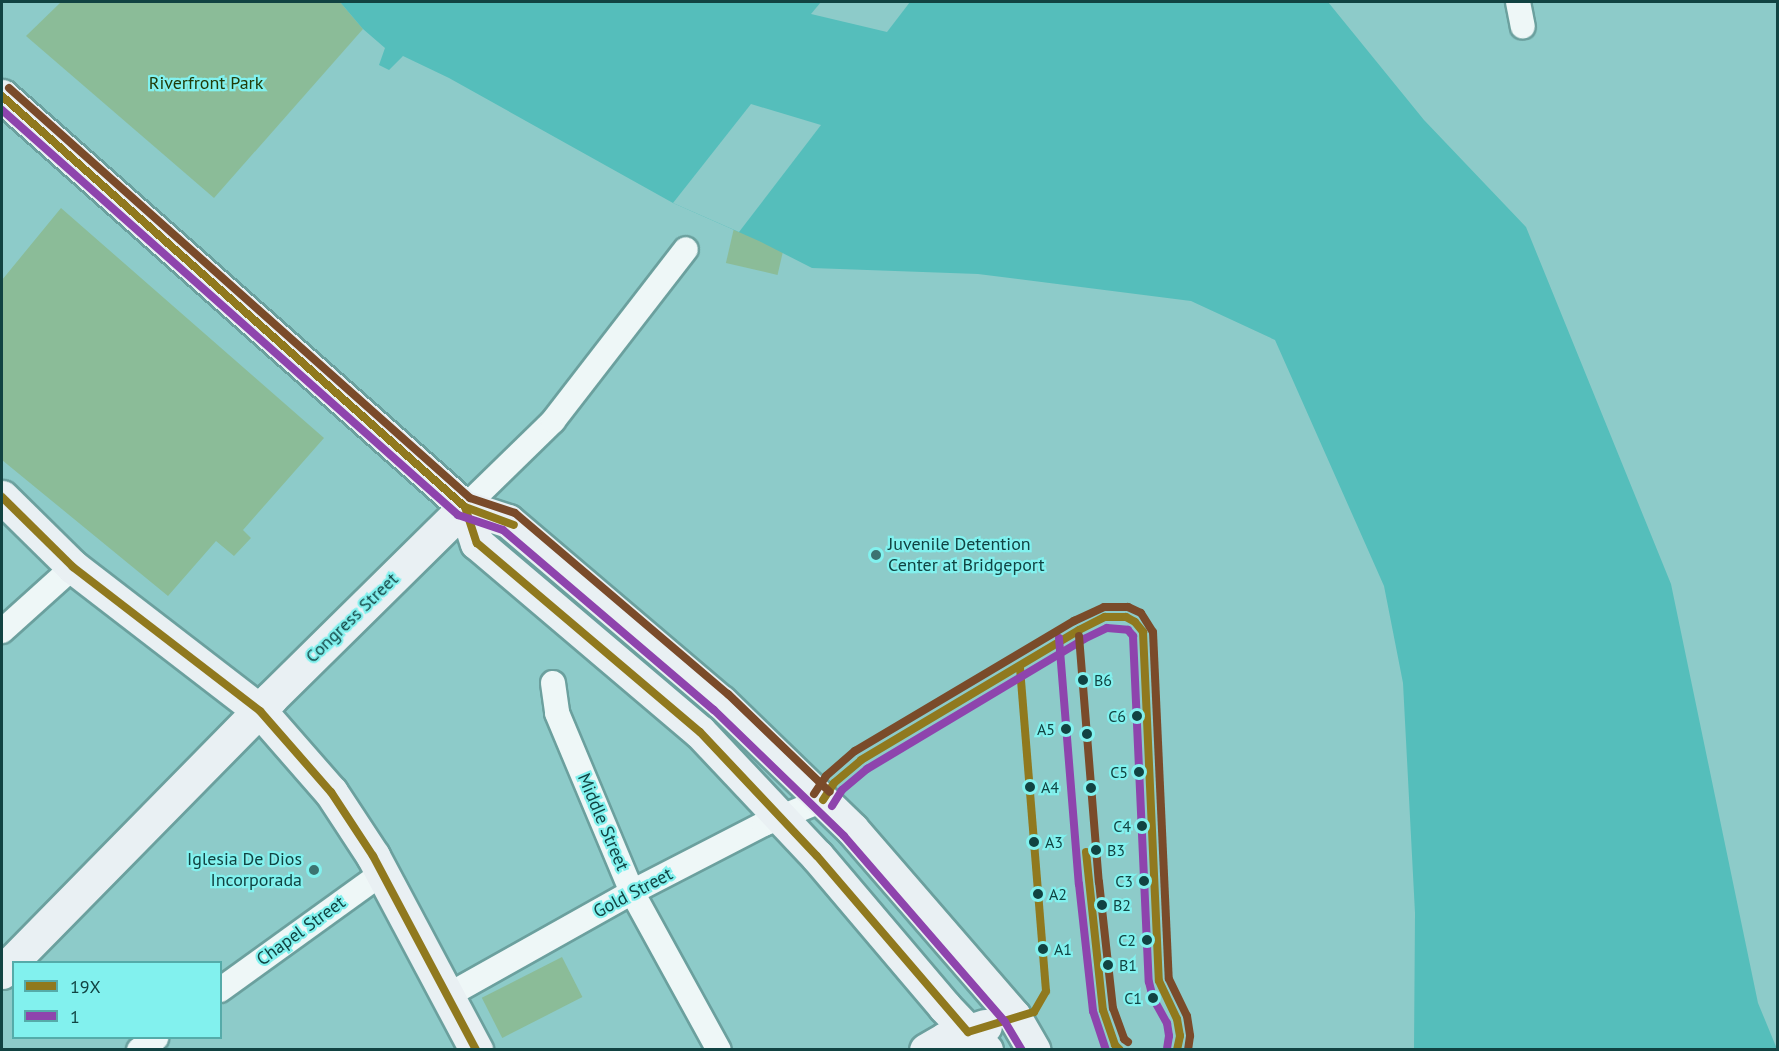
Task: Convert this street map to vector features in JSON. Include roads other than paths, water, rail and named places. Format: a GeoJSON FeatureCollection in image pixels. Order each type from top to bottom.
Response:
{"type":"FeatureCollection","features":[{"type":"Feature","properties":{"kind":"main road"},"geometry":{"type":"LineString","coordinates":[[2,96],[465,507],[508,521],[721,702],[852,829],[1014,1016],[1034,1050]]}},
{"type":"Feature","properties":{"kind":"main road"},"geometry":{"type":"LineString","coordinates":[[2,497],[73,567],[260,711],[331,792],[382,873],[476,1050]]}},
{"type":"Feature","properties":{"kind":"main road"},"geometry":{"type":"LineString","coordinates":[[465,507],[477,543],[699,732],[781,816],[977,1041]]}},
{"type":"Feature","properties":{"kind":"main road","name":"Congress Street"},"geometry":{"type":"LineString","coordinates":[[13,961],[465,507]]}},
{"type":"Feature","properties":{"kind":"main road"},"geometry":{"type":"LineString","coordinates":[[926,1050],[977,1041],[1014,1016]]}},
{"type":"Feature","properties":{"kind":"street"},"geometry":{"type":"LineString","coordinates":[[1518,2],[1523,27]]}},
{"type":"Feature","properties":{"kind":"street","name":"Congress Street"},"geometry":{"type":"LineString","coordinates":[[465,507],[554,421],[686,249]]}},
{"type":"Feature","properties":{"kind":"street"},"geometry":{"type":"LineString","coordinates":[[2,631],[73,567]]}},
{"type":"Feature","properties":{"kind":"street","name":"Middle Street"},"geometry":{"type":"LineString","coordinates":[[553,683],[557,713],[632,892],[719,1050]]}},
{"type":"Feature","properties":{"kind":"street","name":"Gold Street"},"geometry":{"type":"LineString","coordinates":[[447,996],[632,892],[781,816],[823,800]]}},
{"type":"Feature","properties":{"kind":"street","name":"Chapel Street"},"geometry":{"type":"LineString","coordinates":[[222,989],[382,873]]}},
{"type":"Feature","properties":{"kind":"street"},"geometry":{"type":"LineString","coordinates":[[139,1050],[155,1039]]}},
{"type":"Feature","properties":{"kind":"water"},"geometry":{"type":"Polygon","coordinates":[[[340,2],[1328,2],[1424,120],[1526,227],[1671,584],[1758,1003],[1777,1049],[1414,1049],[1415,913],[1403,683],[1384,586],[1275,340],[1191,301],[978,274],[812,268],[759,241],[673,203],[449,78],[403,56],[389,70],[379,65],[385,48],[363,29],[340,2]]]}},
{"type":"Feature","properties":{"kind":"place","name":"Juvenile Detention Center at Bridgeport"},"geometry":{"type":"Point","coordinates":[876,555]}},
{"type":"Feature","properties":{"kind":"place","name":"B6"},"geometry":{"type":"Point","coordinates":[1083,680]}},
{"type":"Feature","properties":{"kind":"place","name":"C6"},"geometry":{"type":"Point","coordinates":[1137,716]}},
{"type":"Feature","properties":{"kind":"place","name":"A5"},"geometry":{"type":"Point","coordinates":[1066,729]}},
{"type":"Feature","properties":{"kind":"place","name":"C5"},"geometry":{"type":"Point","coordinates":[1139,772]}},
{"type":"Feature","properties":{"kind":"place","name":"A4"},"geometry":{"type":"Point","coordinates":[1030,787]}},
{"type":"Feature","properties":{"kind":"place","name":"C4"},"geometry":{"type":"Point","coordinates":[1142,826]}},
{"type":"Feature","properties":{"kind":"place","name":"A3"},"geometry":{"type":"Point","coordinates":[1034,842]}},
{"type":"Feature","properties":{"kind":"place","name":"B3"},"geometry":{"type":"Point","coordinates":[1096,850]}},
{"type":"Feature","properties":{"kind":"place","name":"Iglesia De Dios Incorporada"},"geometry":{"type":"Point","coordinates":[314,870]}},
{"type":"Feature","properties":{"kind":"place","name":"C3"},"geometry":{"type":"Point","coordinates":[1144,881]}},
{"type":"Feature","properties":{"kind":"place","name":"A2"},"geometry":{"type":"Point","coordinates":[1038,894]}},
{"type":"Feature","properties":{"kind":"place","name":"B2"},"geometry":{"type":"Point","coordinates":[1102,905]}},
{"type":"Feature","properties":{"kind":"place","name":"C2"},"geometry":{"type":"Point","coordinates":[1147,940]}},
{"type":"Feature","properties":{"kind":"place","name":"A1"},"geometry":{"type":"Point","coordinates":[1043,949]}},
{"type":"Feature","properties":{"kind":"place","name":"B1"},"geometry":{"type":"Point","coordinates":[1108,965]}},
{"type":"Feature","properties":{"kind":"place","name":"C1"},"geometry":{"type":"Point","coordinates":[1153,998]}},
{"type":"Feature","properties":{"kind":"park label","name":"Riverfront Park"},"geometry":{"type":"Point","coordinates":[206,83]}}]}
